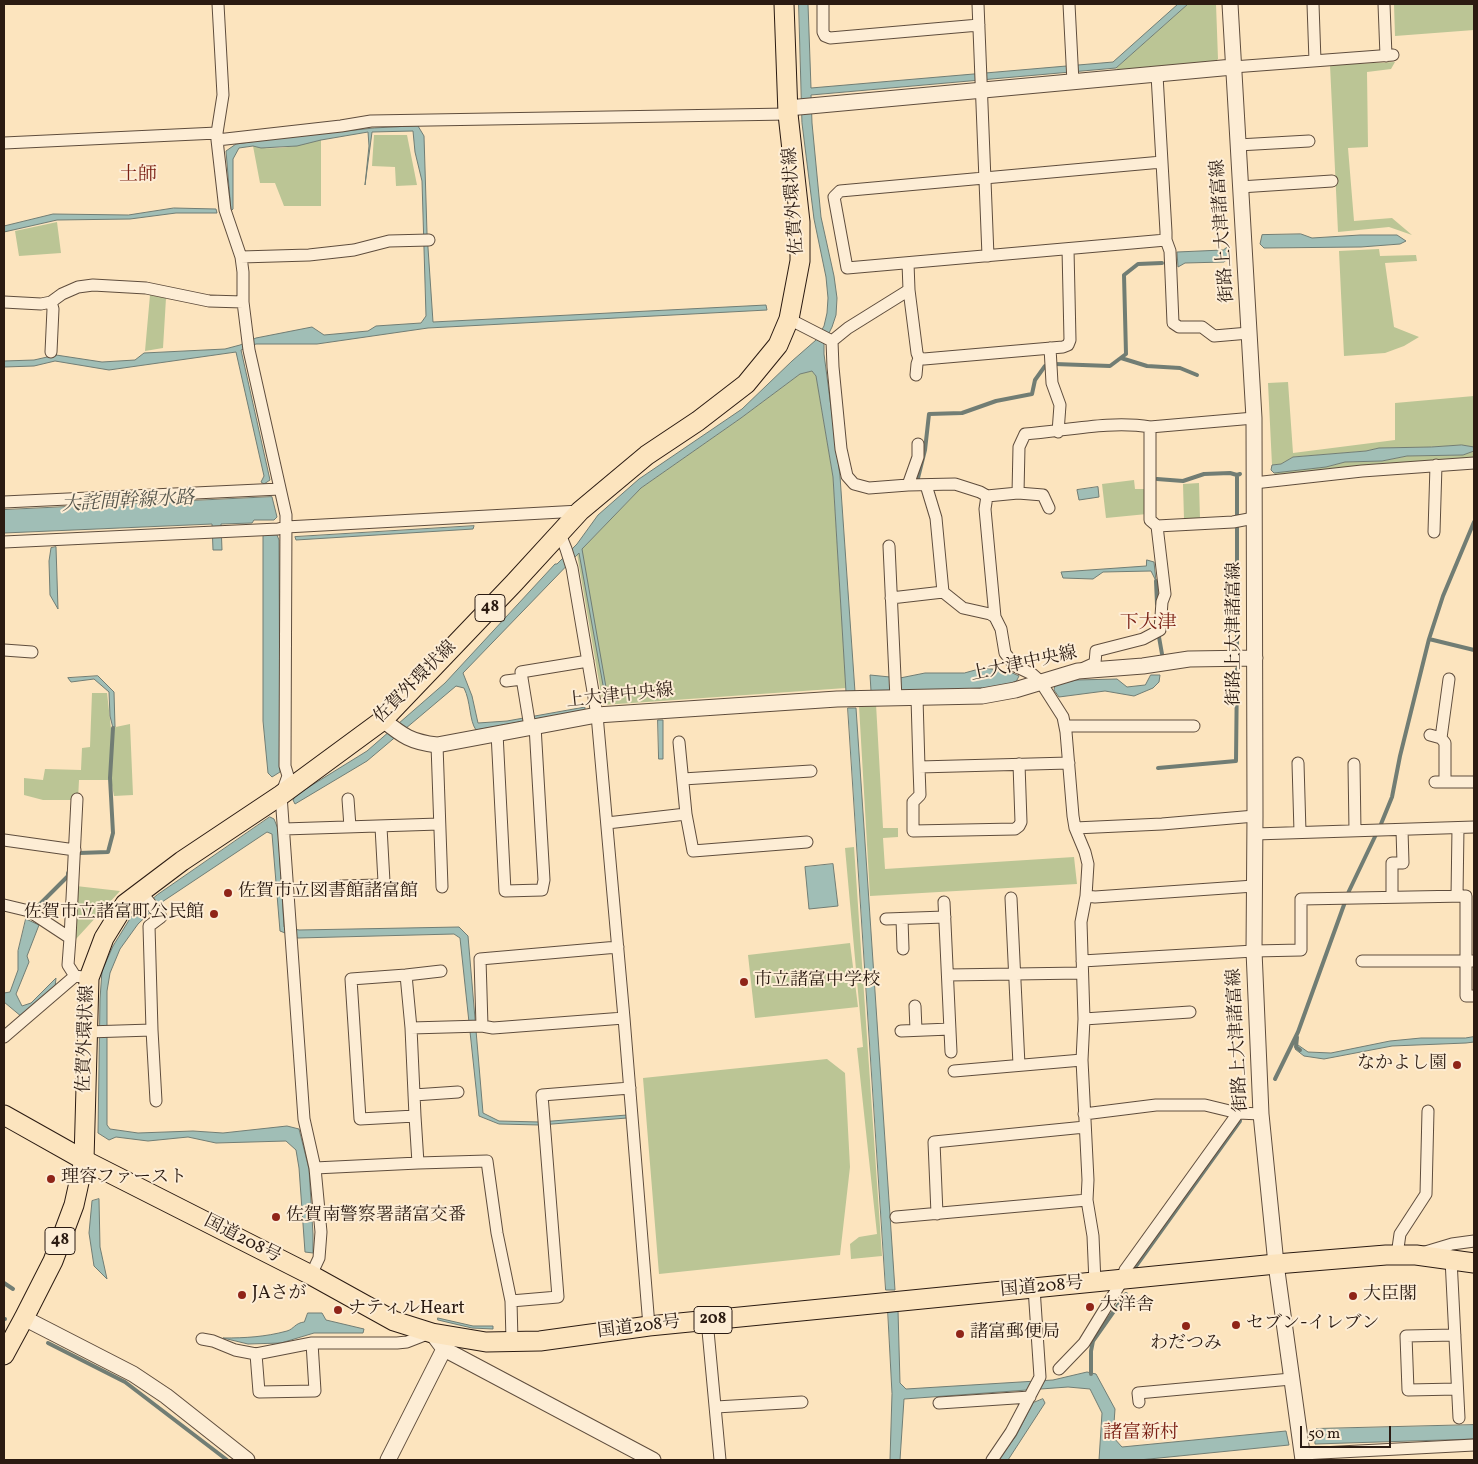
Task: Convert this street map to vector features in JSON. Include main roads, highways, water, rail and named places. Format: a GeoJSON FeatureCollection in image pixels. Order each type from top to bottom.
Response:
{"type":"FeatureCollection","features":[{"type":"Feature","properties":{"kind":"main road","name":"佐賀外環状線"},"geometry":{"type":"LineString","coordinates":[[4,1354],[52,1261],[74,1205],[84,1160],[92,1032],[82,977],[125,904],[144,896],[182,861],[387,723],[563,542],[580,511],[647,455],[746,384],[778,345],[789,319],[800,262],[800,222],[784,4]]}},
{"type":"Feature","properties":{"kind":"main road","name":"国道208号"},"geometry":{"type":"LineString","coordinates":[[4,1114],[84,1160],[312,1275],[394,1321],[432,1333],[486,1342],[540,1341],[648,1326],[1122,1281],[1276,1264],[1397,1255],[1416,1255],[1474,1263]]}},
{"type":"Feature","properties":{"kind":"water"},"geometry":{"type":"Polygon","coordinates":[[[799,4],[808,4],[811,88],[1113,62],[1178,4],[1188,4],[1116,68],[811,95],[821,217],[837,298],[836,315],[824,343],[824,354],[840,476],[855,692],[846,692],[833,477],[816,376],[812,371],[800,374],[641,488],[582,549],[607,693],[617,697],[618,700],[613,701],[605,696],[579,553],[463,673],[472,696],[478,723],[507,721],[585,707],[585,710],[476,730],[464,688],[456,686],[367,761],[295,804],[293,800],[296,795],[367,751],[445,683],[555,564],[577,544],[598,515],[639,479],[742,409],[816,340],[824,326],[828,298],[826,277],[814,219],[802,123],[799,4]]]}},
{"type":"Feature","properties":{"kind":"water"},"geometry":{"type":"Polygon","coordinates":[[[418,126],[424,136],[427,233],[433,322],[766,305],[767,310],[428,328],[317,344],[256,344],[241,350],[270,480],[264,484],[261,482],[264,476],[236,352],[109,370],[55,361],[34,366],[4,367],[4,361],[34,360],[56,355],[102,362],[135,360],[144,353],[225,349],[256,338],[312,327],[324,335],[368,331],[376,326],[421,323],[426,316],[422,181],[415,152],[413,131],[372,132],[365,185],[369,146],[368,132],[297,146],[261,148],[253,146],[239,148],[233,159],[233,209],[231,211],[226,151],[236,144],[271,139],[374,128],[418,126]]]}},
{"type":"Feature","properties":{"kind":"water"},"geometry":{"type":"Polygon","coordinates":[[[174,208],[216,209],[217,213],[176,213],[130,219],[57,220],[4,232],[4,226],[53,214],[128,215],[174,208]]]}},
{"type":"Feature","properties":{"kind":"water"},"geometry":{"type":"Polygon","coordinates":[[[1301,234],[1312,238],[1397,235],[1406,241],[1400,244],[1361,247],[1264,248],[1260,244],[1262,235],[1301,234]]]}},
{"type":"Feature","properties":{"kind":"water"},"geometry":{"type":"Polygon","coordinates":[[[1229,246],[1230,257],[1224,262],[1185,263],[1178,267],[1177,252],[1223,250],[1229,246]]]}},
{"type":"Feature","properties":{"kind":"water"},"geometry":{"type":"Polygon","coordinates":[[[1462,445],[1474,447],[1474,451],[1463,455],[1407,456],[1382,461],[1345,462],[1326,467],[1274,473],[1271,470],[1272,465],[1281,464],[1293,457],[1366,451],[1379,448],[1462,445]]]}},
{"type":"Feature","properties":{"kind":"water"},"geometry":{"type":"Polygon","coordinates":[[[1098,487],[1099,497],[1079,500],[1077,490],[1098,487]]]}},
{"type":"Feature","properties":{"kind":"water"},"geometry":{"type":"Polygon","coordinates":[[[272,497],[277,517],[274,520],[254,520],[252,523],[221,524],[222,550],[213,550],[212,524],[4,533],[4,510],[272,497]]]}},
{"type":"Feature","properties":{"kind":"water"},"geometry":{"type":"Polygon","coordinates":[[[474,526],[473,529],[296,540],[295,537],[474,526]]]}},
{"type":"Feature","properties":{"kind":"water"},"geometry":{"type":"Polygon","coordinates":[[[277,535],[279,540],[280,772],[272,777],[268,773],[263,721],[263,536],[277,535]]]}},
{"type":"Feature","properties":{"kind":"water"},"geometry":{"type":"Polygon","coordinates":[[[56,547],[58,609],[50,595],[49,561],[51,548],[56,547]]]}},
{"type":"Feature","properties":{"kind":"water"},"geometry":{"type":"Polygon","coordinates":[[[1147,560],[1154,562],[1156,581],[1151,571],[1103,572],[1093,579],[1063,578],[1061,572],[1146,566],[1147,560]]]}},
{"type":"Feature","properties":{"kind":"water"},"geometry":{"type":"Polygon","coordinates":[[[983,668],[1008,671],[1019,676],[1016,682],[979,691],[871,691],[870,675],[900,678],[925,673],[964,673],[983,668]]]}},
{"type":"Feature","properties":{"kind":"water"},"geometry":{"type":"Polygon","coordinates":[[[1151,675],[1160,675],[1159,682],[1153,688],[1134,696],[1105,691],[1059,697],[1054,690],[1055,685],[1076,680],[1117,679],[1127,687],[1145,685],[1151,675]]]}},
{"type":"Feature","properties":{"kind":"water"},"geometry":{"type":"Polygon","coordinates":[[[98,676],[114,692],[115,727],[113,728],[110,716],[109,692],[94,679],[71,682],[68,678],[98,676]]]}},
{"type":"Feature","properties":{"kind":"water"},"geometry":{"type":"Polygon","coordinates":[[[848,708],[856,708],[895,1290],[886,1290],[848,708]]]}},
{"type":"Feature","properties":{"kind":"water"},"geometry":{"type":"Polygon","coordinates":[[[658,720],[663,720],[663,759],[659,759],[658,720]]]}},
{"type":"Feature","properties":{"kind":"water"},"geometry":{"type":"Polygon","coordinates":[[[270,817],[274,819],[278,829],[284,927],[299,930],[459,927],[468,936],[483,1113],[499,1121],[540,1122],[627,1115],[627,1118],[540,1125],[499,1124],[479,1116],[460,938],[454,934],[298,938],[280,931],[272,834],[267,832],[159,904],[138,924],[120,949],[110,973],[107,991],[107,1125],[110,1129],[138,1133],[193,1131],[223,1133],[287,1126],[299,1129],[309,1169],[313,1253],[305,1252],[296,1150],[286,1141],[216,1143],[188,1137],[148,1141],[116,1137],[109,1140],[98,1133],[102,971],[113,946],[131,917],[157,895],[270,817]]]}},
{"type":"Feature","properties":{"kind":"water"},"geometry":{"type":"Polygon","coordinates":[[[833,864],[838,906],[809,909],[805,867],[833,864]]]}},
{"type":"Feature","properties":{"kind":"water"},"geometry":{"type":"Polygon","coordinates":[[[26,919],[39,925],[27,956],[29,962],[16,994],[22,1006],[31,1003],[56,978],[55,988],[22,1017],[4,1002],[4,993],[10,992],[18,970],[18,951],[26,919]]]}},
{"type":"Feature","properties":{"kind":"water"},"geometry":{"type":"Polygon","coordinates":[[[1474,1037],[1474,1042],[1392,1046],[1324,1059],[1304,1056],[1295,1049],[1298,1045],[1308,1052],[1331,1053],[1390,1041],[1421,1038],[1474,1037]]]}},
{"type":"Feature","properties":{"kind":"water"},"geometry":{"type":"Polygon","coordinates":[[[99,1199],[100,1247],[107,1279],[94,1266],[89,1233],[92,1201],[99,1199]]]}},
{"type":"Feature","properties":{"kind":"water"},"geometry":{"type":"Polygon","coordinates":[[[888,1310],[898,1310],[900,1383],[906,1389],[1053,1380],[1087,1372],[1096,1374],[1115,1409],[1113,1437],[1122,1447],[1286,1431],[1289,1445],[1139,1460],[1099,1460],[1102,1413],[1090,1389],[1068,1387],[904,1399],[900,1460],[890,1460],[892,1394],[888,1310]]]}},
{"type":"Feature","properties":{"kind":"water"},"geometry":{"type":"Polygon","coordinates":[[[308,1313],[322,1313],[326,1320],[364,1329],[363,1333],[314,1333],[281,1343],[248,1344],[223,1338],[255,1337],[287,1331],[304,1322],[308,1313]]]}},
{"type":"Feature","properties":{"kind":"water"},"geometry":{"type":"Polygon","coordinates":[[[438,1318],[473,1326],[493,1326],[493,1329],[472,1328],[438,1320],[438,1318]]]}},
{"type":"Feature","properties":{"kind":"water"},"geometry":{"type":"Polygon","coordinates":[[[1043,1399],[1045,1403],[1008,1460],[998,1460],[1016,1436],[1033,1403],[1043,1399]]]}},
{"type":"Feature","properties":{"kind":"water"},"geometry":{"type":"Polygon","coordinates":[[[1474,1425],[1474,1439],[1315,1444],[1314,1429],[1474,1425]]]}},
{"type":"Feature","properties":{"kind":"waterway"},"geometry":{"type":"LineString","coordinates":[[1055,364],[1110,366],[1126,354],[1124,275],[1138,264],[1162,263]]}},
{"type":"Feature","properties":{"kind":"waterway"},"geometry":{"type":"LineString","coordinates":[[1121,358],[1147,366],[1180,368],[1197,375]]}},
{"type":"Feature","properties":{"kind":"waterway"},"geometry":{"type":"LineString","coordinates":[[918,478],[925,450],[929,414],[962,413],[996,401],[1032,394],[1035,380],[1045,366]]}},
{"type":"Feature","properties":{"kind":"waterway"},"geometry":{"type":"LineString","coordinates":[[1157,479],[1183,481],[1204,474],[1230,473],[1237,475]]}},
{"type":"Feature","properties":{"kind":"waterway"},"geometry":{"type":"LineString","coordinates":[[1237,649],[1237,475],[1240,474]]}},
{"type":"Feature","properties":{"kind":"waterway"},"geometry":{"type":"LineString","coordinates":[[1275,1079],[1298,1032],[1349,891],[1392,797],[1400,756],[1429,639],[1443,596],[1474,522]]}},
{"type":"Feature","properties":{"kind":"waterway"},"geometry":{"type":"LineString","coordinates":[[1156,581],[1157,604]]}},
{"type":"Feature","properties":{"kind":"waterway"},"geometry":{"type":"LineString","coordinates":[[1159,637],[1162,654]]}},
{"type":"Feature","properties":{"kind":"waterway"},"geometry":{"type":"LineString","coordinates":[[1429,639],[1474,650]]}},
{"type":"Feature","properties":{"kind":"waterway"},"geometry":{"type":"LineString","coordinates":[[1158,768],[1236,761],[1237,669]]}},
{"type":"Feature","properties":{"kind":"waterway"},"geometry":{"type":"LineString","coordinates":[[79,853],[108,852],[113,833],[110,778],[113,728]]}},
{"type":"Feature","properties":{"kind":"waterway"},"geometry":{"type":"LineString","coordinates":[[38,906],[68,876],[68,873]]}},
{"type":"Feature","properties":{"kind":"waterway"},"geometry":{"type":"LineString","coordinates":[[1297,1037],[1296,1047],[1300,1050]]}},
{"type":"Feature","properties":{"kind":"waterway"},"geometry":{"type":"LineString","coordinates":[[1136,1266],[1240,1121]]}},
{"type":"Feature","properties":{"kind":"waterway"},"geometry":{"type":"LineString","coordinates":[[4,1283],[13,1289]]}},
{"type":"Feature","properties":{"kind":"waterway"},"geometry":{"type":"LineString","coordinates":[[1091,1374],[1093,1341],[1126,1294]]}},
{"type":"Feature","properties":{"kind":"waterway"},"geometry":{"type":"LineString","coordinates":[[48,1343],[125,1382],[227,1460]]}},
{"type":"Feature","properties":{"kind":"place","name":"佐賀市立図書館諸富館"},"geometry":{"type":"Point","coordinates":[228,893]}},
{"type":"Feature","properties":{"kind":"place","name":"佐賀市立諸富町公民館"},"geometry":{"type":"Point","coordinates":[214,914]}},
{"type":"Feature","properties":{"kind":"place","name":"市立諸富中学校"},"geometry":{"type":"Point","coordinates":[744,982]}},
{"type":"Feature","properties":{"kind":"place","name":"なかよし園"},"geometry":{"type":"Point","coordinates":[1457,1065]}},
{"type":"Feature","properties":{"kind":"place","name":"理容ファースト"},"geometry":{"type":"Point","coordinates":[51,1179]}},
{"type":"Feature","properties":{"kind":"place","name":"佐賀南警察署諸富交番"},"geometry":{"type":"Point","coordinates":[276,1217]}},
{"type":"Feature","properties":{"kind":"place","name":"JAさが"},"geometry":{"type":"Point","coordinates":[242,1295]}},
{"type":"Feature","properties":{"kind":"place","name":"大臣閣"},"geometry":{"type":"Point","coordinates":[1353,1296]}},
{"type":"Feature","properties":{"kind":"place","name":"大洋舎"},"geometry":{"type":"Point","coordinates":[1090,1307]}},
{"type":"Feature","properties":{"kind":"place","name":"ナティルHeart"},"geometry":{"type":"Point","coordinates":[338,1310]}},
{"type":"Feature","properties":{"kind":"place","name":"セブン-イレブン"},"geometry":{"type":"Point","coordinates":[1236,1325]}},
{"type":"Feature","properties":{"kind":"place","name":"わだつみ"},"geometry":{"type":"Point","coordinates":[1186,1326]}},
{"type":"Feature","properties":{"kind":"place","name":"諸富郵便局"},"geometry":{"type":"Point","coordinates":[960,1334]}},
{"type":"Feature","properties":{"kind":"district","name":"土師"},"geometry":{"type":"Point","coordinates":[138,177]}},
{"type":"Feature","properties":{"kind":"district","name":"下大津"},"geometry":{"type":"Point","coordinates":[1148,625]}},
{"type":"Feature","properties":{"kind":"district","name":"諸富新村"},"geometry":{"type":"Point","coordinates":[1141,1435]}},
{"type":"Feature","properties":{"kind":"water label","name":"大詫間幹線水路"},"geometry":{"type":"Point","coordinates":[128,503]}}]}
